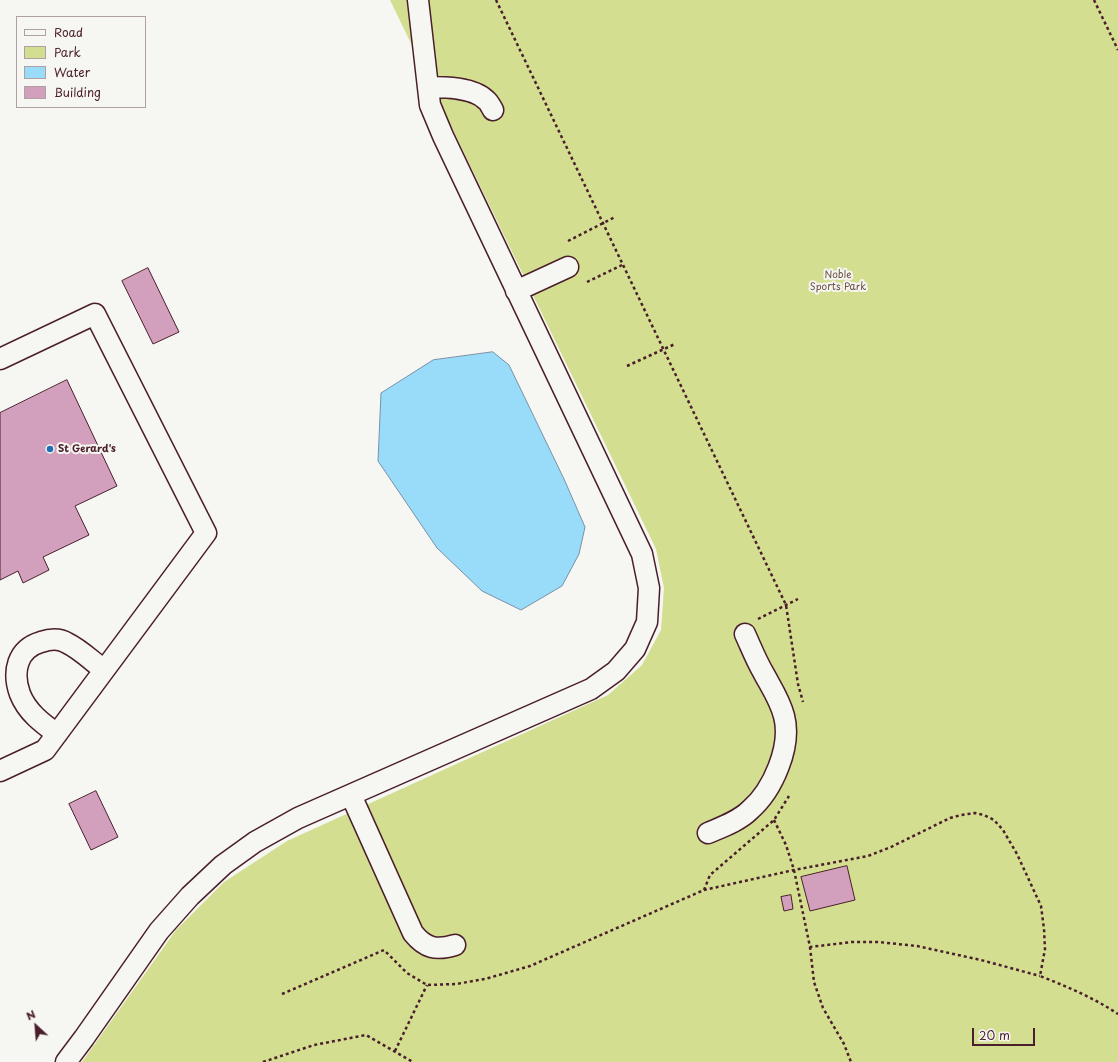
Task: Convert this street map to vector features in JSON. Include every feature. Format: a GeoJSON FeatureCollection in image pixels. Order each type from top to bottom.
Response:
{"type":"FeatureCollection","features":[{"type":"Feature","properties":{"kind":"lane"},"geometry":{"type":"LineString","coordinates":[[66,1062],[160,931],[190,896],[223,865],[255,842],[298,818],[351,796],[591,689],[616,672],[635,649],[647,622],[649,588],[642,554],[516,291],[443,136],[430,105],[418,0]]}},
{"type":"Feature","properties":{"kind":"lane"},"geometry":{"type":"LineString","coordinates":[[428,87],[450,88],[477,94],[486,100],[493,110]]}},
{"type":"Feature","properties":{"kind":"lane"},"geometry":{"type":"LineString","coordinates":[[516,291],[568,267]]}},
{"type":"Feature","properties":{"kind":"lane"},"geometry":{"type":"LineString","coordinates":[[0,359],[95,314],[206,533],[45,750],[0,771]]}},
{"type":"Feature","properties":{"kind":"lane"},"geometry":{"type":"LineString","coordinates":[[708,833],[737,819],[751,810],[766,790],[776,772],[783,753],[786,732],[784,717],[778,698],[763,673],[745,634]]}},
{"type":"Feature","properties":{"kind":"lane"},"geometry":{"type":"LineString","coordinates":[[57,734],[34,717],[21,695],[16,676],[20,659],[31,645],[50,639],[67,642],[104,670]]}},
{"type":"Feature","properties":{"kind":"lane"},"geometry":{"type":"LineString","coordinates":[[351,796],[413,933],[420,942],[429,946],[446,948],[455,944]]}},
{"type":"Feature","properties":{"kind":"path"},"geometry":{"type":"LineString","coordinates":[[496,0],[786,606],[798,684],[804,705]]}},
{"type":"Feature","properties":{"kind":"path"},"geometry":{"type":"LineString","coordinates":[[1094,0],[1118,50]]}},
{"type":"Feature","properties":{"kind":"path"},"geometry":{"type":"LineString","coordinates":[[568,241],[615,217]]}},
{"type":"Feature","properties":{"kind":"path"},"geometry":{"type":"LineString","coordinates":[[587,282],[622,265]]}},
{"type":"Feature","properties":{"kind":"path"},"geometry":{"type":"LineString","coordinates":[[627,366],[675,344]]}},
{"type":"Feature","properties":{"kind":"path"},"geometry":{"type":"LineString","coordinates":[[758,619],[798,599]]}},
{"type":"Feature","properties":{"kind":"path"},"geometry":{"type":"LineString","coordinates":[[704,890],[710,875],[774,820],[790,795]]}},
{"type":"Feature","properties":{"kind":"path"},"geometry":{"type":"LineString","coordinates":[[282,994],[384,950],[407,973],[426,985],[456,984],[485,979],[530,966],[704,890],[794,870],[868,856],[891,847],[950,818],[961,815],[975,814],[984,815],[994,820],[1003,830],[1017,854],[1041,906],[1045,948],[1040,976]]}},
{"type":"Feature","properties":{"kind":"path"},"geometry":{"type":"LineString","coordinates":[[774,820],[786,845],[794,870],[810,947],[814,982],[820,1001],[844,1044],[851,1062]]}},
{"type":"Feature","properties":{"kind":"path"},"geometry":{"type":"LineString","coordinates":[[810,947],[852,942],[878,942],[917,946],[981,960],[1040,976],[1094,999],[1118,1014]]}},
{"type":"Feature","properties":{"kind":"path"},"geometry":{"type":"LineString","coordinates":[[395,1051],[426,985]]}},
{"type":"Feature","properties":{"kind":"path"},"geometry":{"type":"LineString","coordinates":[[263,1062],[314,1046],[366,1035],[414,1062]]}},
{"type":"Feature","properties":{"kind":"green space","name":"Noble Sports Park"},"geometry":{"type":"Polygon","coordinates":[[[390,0],[1118,0],[1118,1062],[82,1062],[176,930],[224,882],[287,841],[608,695],[642,665],[661,630],[664,588],[656,549],[390,0]]]}},
{"type":"Feature","properties":{"kind":"water"},"geometry":{"type":"Polygon","coordinates":[[[493,352],[509,365],[564,479],[585,527],[579,554],[562,586],[521,610],[482,591],[437,548],[378,461],[381,393],[433,360],[493,352]]]}},
{"type":"Feature","properties":{"kind":"building"},"geometry":{"type":"Polygon","coordinates":[[[148,268],[179,332],[153,344],[122,281],[148,268]]]}},
{"type":"Feature","properties":{"kind":"building","name":"St Gerard's"},"geometry":{"type":"Polygon","coordinates":[[[67,380],[117,486],[75,506],[89,535],[43,557],[49,570],[23,583],[18,571],[0,580],[0,413],[67,380]]]}},
{"type":"Feature","properties":{"kind":"building"},"geometry":{"type":"Polygon","coordinates":[[[96,791],[118,837],[91,850],[69,804],[96,791]]]}},
{"type":"Feature","properties":{"kind":"building"},"geometry":{"type":"Polygon","coordinates":[[[847,866],[855,900],[810,911],[801,877],[847,866]]]}},
{"type":"Feature","properties":{"kind":"building"},"geometry":{"type":"Polygon","coordinates":[[[791,895],[793,909],[784,911],[781,897],[791,895]]]}},
{"type":"Feature","properties":{"kind":"place","name":"St Gerard's"},"geometry":{"type":"Point","coordinates":[50,449]}}]}
